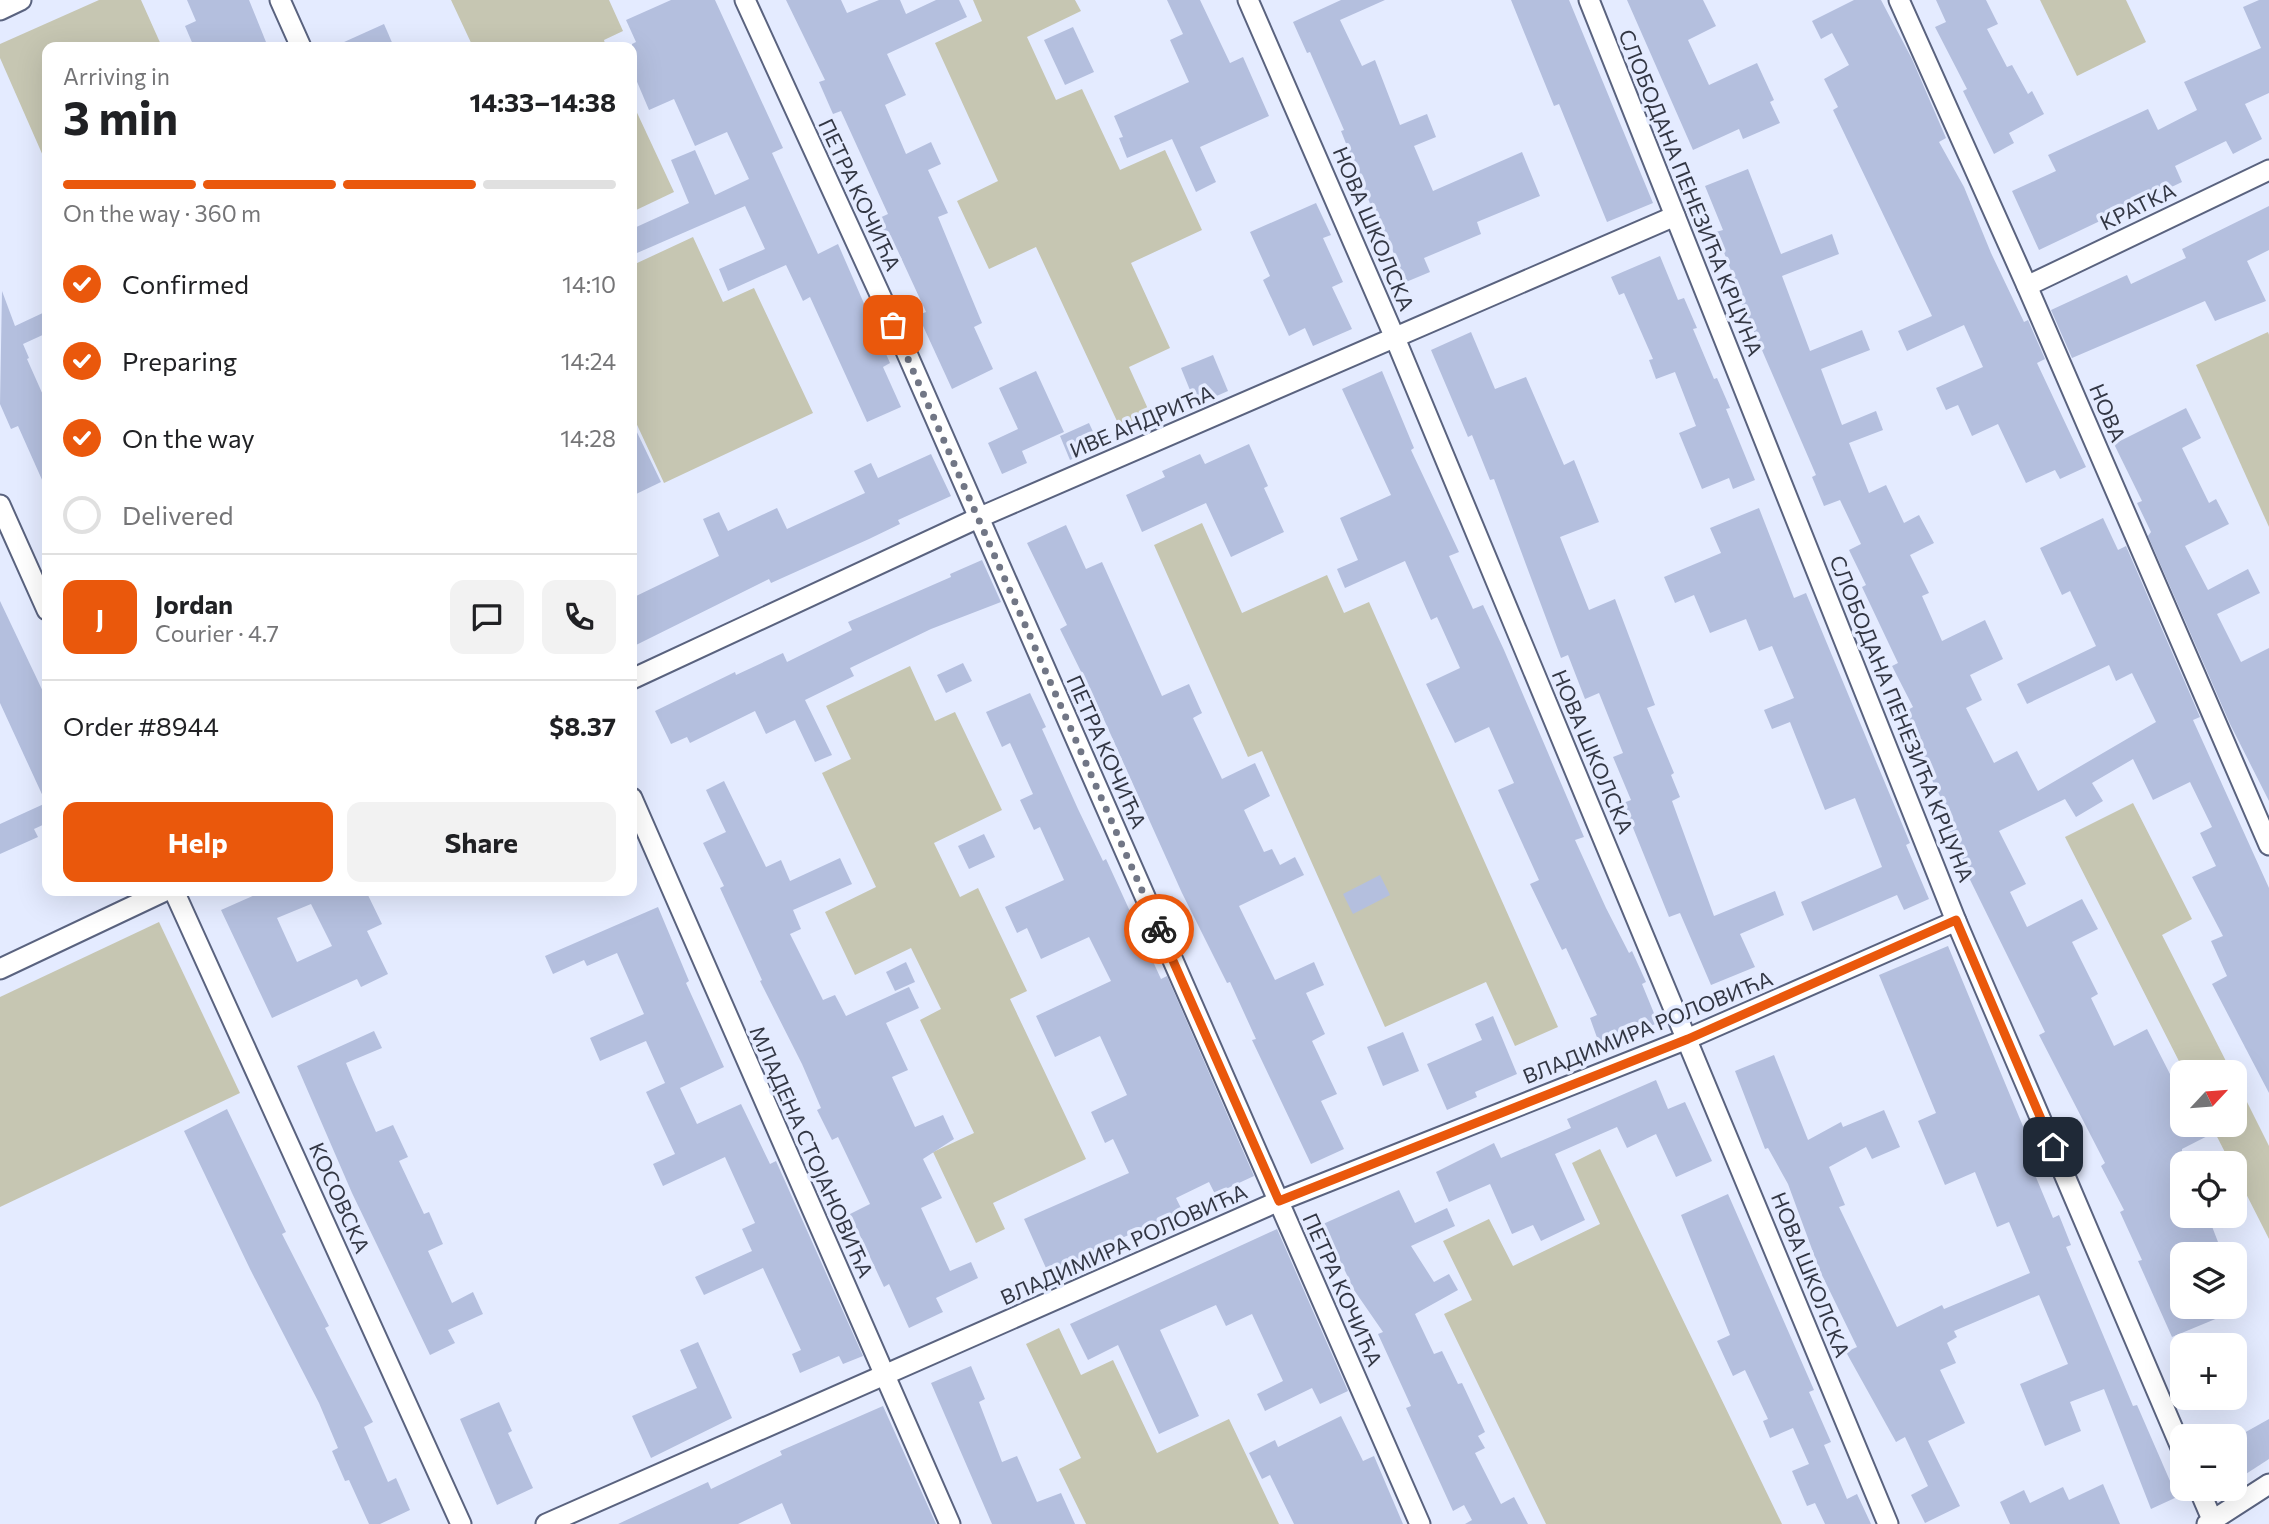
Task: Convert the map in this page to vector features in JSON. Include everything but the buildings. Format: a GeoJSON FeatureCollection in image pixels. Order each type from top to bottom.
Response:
{"type":"FeatureCollection","features":[{"type":"Feature","properties":{"kind":"street"},"geometry":{"type":"LineString","coordinates":[[0,10],[22,0]]}},
{"type":"Feature","properties":{"kind":"street"},"geometry":{"type":"LineString","coordinates":[[281,0],[299,42]]}},
{"type":"Feature","properties":{"kind":"street","name":"ПЕТРА КОЧИЋА"},"geometry":{"type":"LineString","coordinates":[[745,0],[978,518],[1420,1524]]}},
{"type":"Feature","properties":{"kind":"street","name":"НОВА ШКОЛСКА"},"geometry":{"type":"LineString","coordinates":[[1248,0],[1395,338],[1888,1524]]}},
{"type":"Feature","properties":{"kind":"street","name":"СЛОБОДАНА ПЕНЕЗИЋА КРЦУНА"},"geometry":{"type":"LineString","coordinates":[[1589,0],[1956,920],[2171,1424]]}},
{"type":"Feature","properties":{"kind":"street","name":"НОВА"},"geometry":{"type":"LineString","coordinates":[[1899,0],[2028,286],[2269,845]]}},
{"type":"Feature","properties":{"kind":"street","name":"КРАТКА"},"geometry":{"type":"LineString","coordinates":[[2028,286],[2269,170]]}},
{"type":"Feature","properties":{"kind":"street","name":"ИВЕ АНДРИЋА"},"geometry":{"type":"LineString","coordinates":[[637,677],[978,518],[1675,216]]}},
{"type":"Feature","properties":{"kind":"street"},"geometry":{"type":"LineString","coordinates":[[0,505],[42,599]]}},
{"type":"Feature","properties":{"kind":"street","name":"МЛАДЕНА СТОЈАНОВИЋА"},"geometry":{"type":"LineString","coordinates":[[637,809],[950,1524]]}},
{"type":"Feature","properties":{"kind":"street"},"geometry":{"type":"LineString","coordinates":[[0,969],[154,896]]}},
{"type":"Feature","properties":{"kind":"street","name":"КОСОВСКА"},"geometry":{"type":"LineString","coordinates":[[176,896],[461,1524]]}},
{"type":"Feature","properties":{"kind":"street","name":"ВЛАДИМИРА РОЛОВИЋА"},"geometry":{"type":"LineString","coordinates":[[546,1524],[1279,1201],[1688,1039],[1956,920]]}},
{"type":"Feature","properties":{"kind":"street"},"geometry":{"type":"LineString","coordinates":[[2203,1501],[2211,1523],[2269,1484]]}},
{"type":"Feature","properties":{"kind":"green space"},"geometry":{"type":"Polygon","coordinates":[[[99,0],[141,0],[160,42],[42,42],[42,154],[0,58],[0,44],[99,0]]]}},
{"type":"Feature","properties":{"kind":"green space"},"geometry":{"type":"Polygon","coordinates":[[[451,0],[609,0],[623,31],[605,42],[471,42],[451,0]]]}},
{"type":"Feature","properties":{"kind":"green space"},"geometry":{"type":"Polygon","coordinates":[[[973,0],[1075,0],[1081,11],[1027,37],[1056,100],[1082,89],[1120,170],[1165,150],[1202,230],[1131,263],[1170,348],[1129,367],[1153,420],[1123,434],[1036,247],[989,269],[957,201],[998,181],[935,43],[982,21],[973,0]]]}},
{"type":"Feature","properties":{"kind":"green space"},"geometry":{"type":"Polygon","coordinates":[[[2040,0],[2126,0],[2146,42],[2077,76],[2040,0]]]}},
{"type":"Feature","properties":{"kind":"green space"},"geometry":{"type":"Polygon","coordinates":[[[637,113],[674,192],[637,210],[637,113]]]}},
{"type":"Feature","properties":{"kind":"green space"},"geometry":{"type":"Polygon","coordinates":[[[693,237],[723,302],[754,288],[813,413],[664,483],[637,425],[637,263],[693,237]]]}},
{"type":"Feature","properties":{"kind":"green space"},"geometry":{"type":"Polygon","coordinates":[[[2268,332],[2269,335],[2269,527],[2196,365],[2268,332]]]}},
{"type":"Feature","properties":{"kind":"green space"},"geometry":{"type":"Polygon","coordinates":[[[1202,523],[1242,613],[1327,575],[1344,613],[1369,602],[1558,1027],[1515,1046],[1486,982],[1385,1027],[1262,751],[1248,757],[1154,545],[1202,523]]]}},
{"type":"Feature","properties":{"kind":"green space"},"geometry":{"type":"Polygon","coordinates":[[[910,666],[935,721],[955,712],[1002,810],[934,843],[960,897],[978,888],[1027,991],[1010,999],[1086,1159],[993,1203],[1005,1229],[976,1243],[933,1152],[974,1133],[920,1020],[941,1009],[911,948],[855,975],[825,912],[876,887],[822,773],[851,759],[826,706],[910,666]]]}},
{"type":"Feature","properties":{"kind":"green space"},"geometry":{"type":"Polygon","coordinates":[[[2133,803],[2192,919],[2162,935],[2225,1060],[2178,1060],[2065,837],[2133,803]]]}},
{"type":"Feature","properties":{"kind":"green space"},"geometry":{"type":"Polygon","coordinates":[[[159,922],[240,1093],[0,1207],[0,997],[159,922]]]}},
{"type":"Feature","properties":{"kind":"green space"},"geometry":{"type":"Polygon","coordinates":[[[2247,1102],[2269,1146],[2269,1239],[2247,1196],[2247,1151],[2224,1151],[2218,1138],[2247,1138],[2247,1102]]]}},
{"type":"Feature","properties":{"kind":"green space"},"geometry":{"type":"Polygon","coordinates":[[[1600,1149],[1782,1524],[1546,1524],[1444,1314],[1472,1300],[1443,1241],[1489,1219],[1513,1266],[1600,1224],[1572,1163],[1600,1149]]]}},
{"type":"Feature","properties":{"kind":"green space"},"geometry":{"type":"Polygon","coordinates":[[[1059,1328],[1081,1375],[1113,1360],[1157,1453],[1229,1419],[1279,1524],[1086,1524],[1059,1469],[1081,1458],[1026,1344],[1059,1328]]]}},
{"type":"Feature","properties":{"kind":"way so far"},"geometry":{"type":"LineString","coordinates":[[893,325],[1159,929]]}},
{"type":"Feature","properties":{"kind":"route"},"geometry":{"type":"LineString","coordinates":[[1159,929],[1279,1201],[1688,1039],[1956,920],[2053,1147]]}}]}
